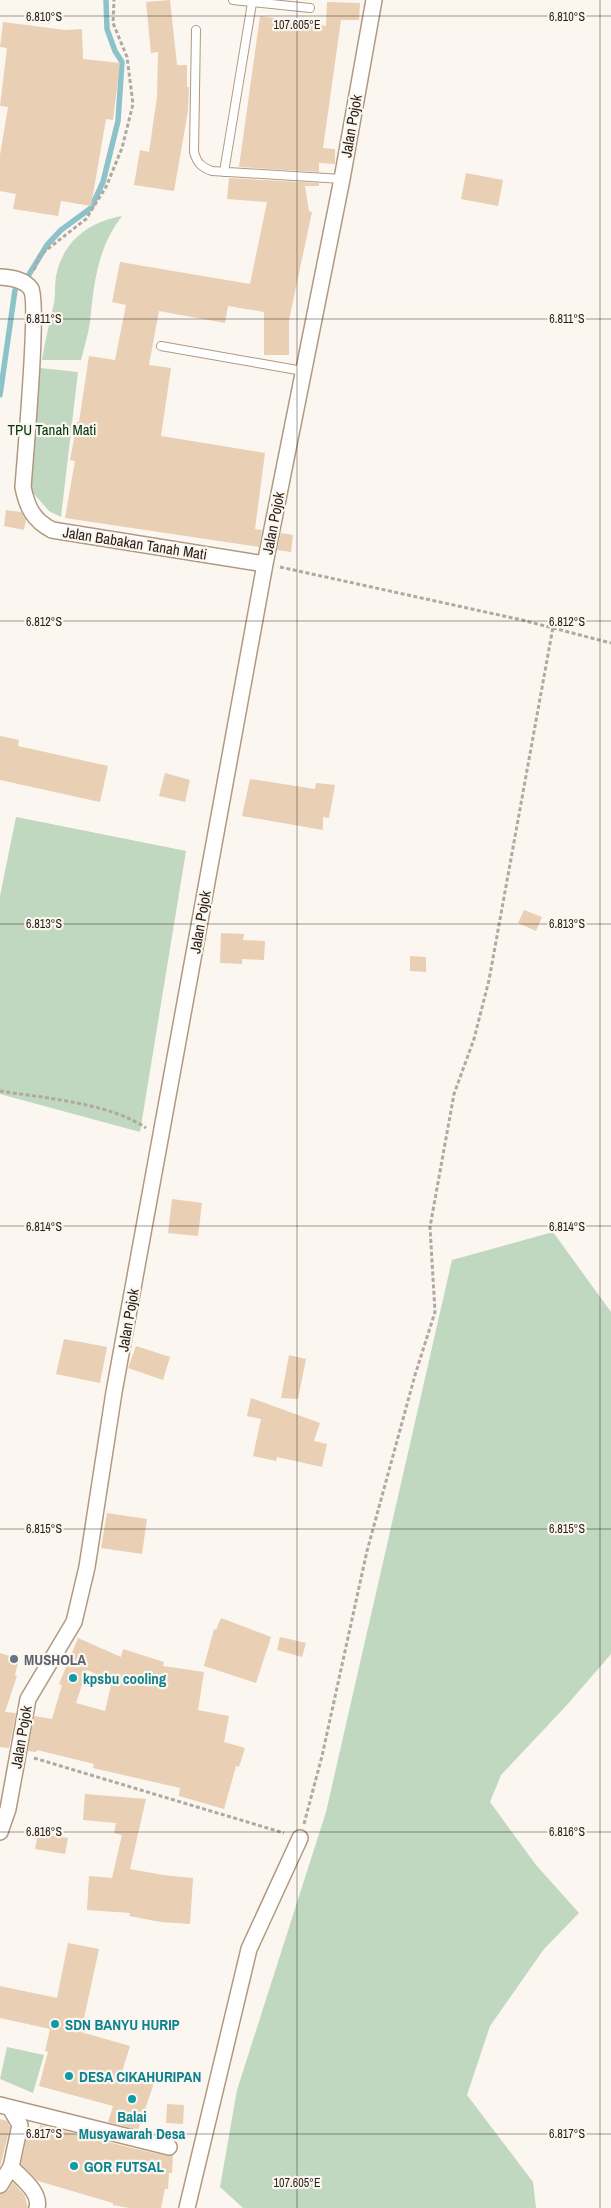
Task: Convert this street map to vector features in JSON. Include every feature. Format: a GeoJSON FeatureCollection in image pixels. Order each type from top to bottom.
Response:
{"type":"FeatureCollection","features":[{"type":"Feature","properties":{"kind":"street","name":"Jalan Pojok"},"geometry":{"type":"LineString","coordinates":[[0,1832],[8,1809],[28,1699],[40,1676],[68,1636],[74,1622],[81,1594],[114,1392],[265,564],[342,179],[374,0]]}},
{"type":"Feature","properties":{"kind":"street"},"geometry":{"type":"LineString","coordinates":[[0,277],[14,278],[26,284]]}},
{"type":"Feature","properties":{"kind":"street","name":"Jalan Babakan Tanah Mati"},"geometry":{"type":"LineString","coordinates":[[26,284],[32,291],[33,314],[23,487],[26,503],[39,523],[52,530],[265,564]]}},
{"type":"Feature","properties":{"kind":"street"},"geometry":{"type":"LineString","coordinates":[[187,2208],[249,1949],[300,1838]]}},
{"type":"Feature","properties":{"kind":"street"},"geometry":{"type":"LineString","coordinates":[[5,2106],[168,2147]]}},
{"type":"Feature","properties":{"kind":"street"},"geometry":{"type":"LineString","coordinates":[[0,2185],[11,2167],[20,2125],[5,2106]]}},
{"type":"Feature","properties":{"kind":"street"},"geometry":{"type":"LineString","coordinates":[[11,2167],[36,2194],[37,2208]]}},
{"type":"Feature","properties":{"kind":"lane"},"geometry":{"type":"LineString","coordinates":[[233,0],[252,4],[310,8]]}},
{"type":"Feature","properties":{"kind":"lane"},"geometry":{"type":"LineString","coordinates":[[224,172],[252,4]]}},
{"type":"Feature","properties":{"kind":"lane"},"geometry":{"type":"LineString","coordinates":[[196,30],[194,152],[202,168],[224,172],[342,179]]}},
{"type":"Feature","properties":{"kind":"lane"},"geometry":{"type":"LineString","coordinates":[[161,346],[303,371]]}},
{"type":"Feature","properties":{"kind":"path"},"geometry":{"type":"LineString","coordinates":[[26,284],[40,255],[86,218],[106,187],[122,148],[132,104],[126,57],[113,22],[114,0]]}},
{"type":"Feature","properties":{"kind":"path"},"geometry":{"type":"LineString","coordinates":[[265,564],[553,627],[611,643]]}},
{"type":"Feature","properties":{"kind":"path"},"geometry":{"type":"LineString","coordinates":[[18,1755],[300,1838],[322,1756],[367,1551],[415,1375],[435,1312],[430,1227],[454,1094],[474,1039],[489,980],[553,627]]}},
{"type":"Feature","properties":{"kind":"path"},"geometry":{"type":"LineString","coordinates":[[0,1091],[75,1103],[131,1118],[161,1139]]}},
{"type":"Feature","properties":{"kind":"green space"},"geometry":{"type":"Polygon","coordinates":[[[122,216],[107,241],[98,267],[89,327],[81,360],[42,360],[54,303],[56,276],[66,251],[80,234],[89,228],[122,216]]]}},
{"type":"Feature","properties":{"kind":"green space","name":"TPU Tanah Mati"},"geometry":{"type":"Polygon","coordinates":[[[40,368],[78,372],[61,517],[49,511],[27,486],[40,368]]]}},
{"type":"Feature","properties":{"kind":"green space"},"geometry":{"type":"Polygon","coordinates":[[[16,817],[186,851],[140,1132],[0,1094],[0,896],[16,817]]]}},
{"type":"Feature","properties":{"kind":"green space"},"geometry":{"type":"Polygon","coordinates":[[[553,1232],[611,1312],[611,1654],[566,1706],[501,1775],[490,1802],[536,1865],[579,1913],[544,1949],[490,2026],[467,2095],[533,2182],[536,2208],[243,2208],[220,2187],[237,2090],[326,1812],[452,1260],[553,1232]]]}},
{"type":"Feature","properties":{"kind":"green space"},"geometry":{"type":"Polygon","coordinates":[[[7,2047],[44,2055],[33,2093],[0,2079],[7,2047]]]}},
{"type":"Feature","properties":{"kind":"building"},"geometry":{"type":"Polygon","coordinates":[[[170,0],[177,65],[187,65],[187,87],[189,87],[188,111],[174,191],[134,185],[140,150],[149,152],[157,97],[158,52],[151,53],[146,2],[170,0]]]}},
{"type":"Feature","properties":{"kind":"building"},"geometry":{"type":"Polygon","coordinates":[[[327,2],[360,3],[359,20],[341,20],[323,148],[335,149],[335,164],[319,163],[319,172],[239,167],[260,16],[326,26],[327,2]]]}},
{"type":"Feature","properties":{"kind":"building"},"geometry":{"type":"Polygon","coordinates":[[[3,22],[65,30],[82,29],[83,59],[120,63],[113,120],[106,119],[91,206],[61,201],[58,216],[13,209],[16,194],[0,191],[0,155],[8,107],[0,106],[7,48],[0,47],[3,22]]]}},
{"type":"Feature","properties":{"kind":"building"},"geometry":{"type":"Polygon","coordinates":[[[466,173],[503,180],[498,206],[461,199],[466,173]]]}},
{"type":"Feature","properties":{"kind":"building"},"geometry":{"type":"Polygon","coordinates":[[[229,178],[319,183],[319,186],[305,186],[309,211],[312,212],[289,320],[289,355],[264,355],[264,312],[228,306],[225,323],[159,311],[149,365],[171,368],[161,436],[265,453],[255,529],[262,530],[259,547],[65,518],[75,461],[70,460],[77,422],[79,422],[89,356],[115,360],[126,305],[112,302],[120,262],[250,284],[267,202],[227,199],[229,178]]]}},
{"type":"Feature","properties":{"kind":"building"},"geometry":{"type":"Polygon","coordinates":[[[6,510],[21,512],[26,520],[24,530],[4,526],[6,510]]]}},
{"type":"Feature","properties":{"kind":"building"},"geometry":{"type":"Polygon","coordinates":[[[281,533],[293,535],[291,552],[277,550],[281,533]]]}},
{"type":"Feature","properties":{"kind":"building"},"geometry":{"type":"Polygon","coordinates":[[[0,736],[19,740],[18,746],[108,766],[100,802],[0,780],[0,736]]]}},
{"type":"Feature","properties":{"kind":"building"},"geometry":{"type":"Polygon","coordinates":[[[165,773],[190,780],[185,802],[159,796],[165,773]]]}},
{"type":"Feature","properties":{"kind":"building"},"geometry":{"type":"Polygon","coordinates":[[[250,779],[315,789],[316,783],[335,785],[329,818],[323,817],[323,830],[242,816],[250,779]]]}},
{"type":"Feature","properties":{"kind":"building"},"geometry":{"type":"Polygon","coordinates":[[[524,910],[542,917],[536,931],[518,923],[524,910]]]}},
{"type":"Feature","properties":{"kind":"building"},"geometry":{"type":"Polygon","coordinates":[[[221,933],[244,934],[243,940],[265,941],[264,960],[242,959],[242,964],[220,963],[221,933]]]}},
{"type":"Feature","properties":{"kind":"building"},"geometry":{"type":"Polygon","coordinates":[[[410,956],[426,957],[426,972],[410,971],[410,956]]]}},
{"type":"Feature","properties":{"kind":"building"},"geometry":{"type":"Polygon","coordinates":[[[172,1199],[202,1203],[198,1236],[168,1233],[172,1199]]]}},
{"type":"Feature","properties":{"kind":"building"},"geometry":{"type":"Polygon","coordinates":[[[64,1339],[107,1347],[100,1383],[56,1374],[64,1339]]]}},
{"type":"Feature","properties":{"kind":"building"},"geometry":{"type":"Polygon","coordinates":[[[136,1346],[170,1357],[163,1380],[128,1368],[136,1346]]]}},
{"type":"Feature","properties":{"kind":"building"},"geometry":{"type":"Polygon","coordinates":[[[289,1355],[306,1359],[298,1399],[281,1398],[289,1355]]]}},
{"type":"Feature","properties":{"kind":"building"},"geometry":{"type":"Polygon","coordinates":[[[251,1398],[320,1423],[314,1441],[327,1444],[322,1467],[277,1457],[276,1461],[253,1456],[261,1419],[247,1416],[251,1398]]]}},
{"type":"Feature","properties":{"kind":"building"},"geometry":{"type":"Polygon","coordinates":[[[107,1513],[147,1519],[142,1554],[101,1548],[107,1513]]]}},
{"type":"Feature","properties":{"kind":"building"},"geometry":{"type":"Polygon","coordinates":[[[221,1618],[271,1637],[256,1683],[204,1666],[214,1629],[216,1630],[221,1618]]]}},
{"type":"Feature","properties":{"kind":"building"},"geometry":{"type":"Polygon","coordinates":[[[280,1637],[306,1643],[302,1657],[277,1650],[280,1637]]]}},
{"type":"Feature","properties":{"kind":"building"},"geometry":{"type":"Polygon","coordinates":[[[78,1638],[121,1657],[123,1649],[164,1662],[163,1666],[204,1672],[198,1710],[229,1716],[224,1742],[245,1748],[239,1767],[236,1766],[224,1809],[179,1796],[180,1788],[93,1768],[94,1764],[37,1750],[36,1752],[28,1751],[34,1716],[52,1719],[62,1685],[59,1684],[78,1638]],[[87,1670],[76,1703],[105,1711],[112,1681],[87,1670]]]}},
{"type":"Feature","properties":{"kind":"building"},"geometry":{"type":"Polygon","coordinates":[[[0,1653],[19,1659],[15,1675],[17,1676],[5,1712],[16,1713],[9,1748],[0,1747],[0,1653]]]}},
{"type":"Feature","properties":{"kind":"building"},"geometry":{"type":"Polygon","coordinates":[[[85,1794],[146,1799],[130,1869],[193,1878],[190,1924],[161,1922],[129,1916],[130,1913],[87,1910],[89,1876],[112,1878],[122,1835],[114,1833],[116,1823],[83,1820],[85,1794]]]}},
{"type":"Feature","properties":{"kind":"building"},"geometry":{"type":"Polygon","coordinates":[[[38,1833],[68,1838],[65,1854],[35,1849],[38,1833]]]}},
{"type":"Feature","properties":{"kind":"building"},"geometry":{"type":"Polygon","coordinates":[[[68,1943],[99,1949],[81,2032],[130,2046],[122,2072],[154,2083],[138,2130],[108,2122],[113,2106],[39,2086],[48,2052],[45,2051],[50,2029],[0,2018],[0,1986],[57,1998],[68,1943]]]}},
{"type":"Feature","properties":{"kind":"building"},"geometry":{"type":"Polygon","coordinates":[[[167,2104],[184,2105],[183,2124],[166,2123],[167,2104]]]}},
{"type":"Feature","properties":{"kind":"building"},"geometry":{"type":"Polygon","coordinates":[[[0,2119],[7,2121],[10,2127],[0,2167],[0,2119]]]}},
{"type":"Feature","properties":{"kind":"building","name":"GOR FUTSAL"},"geometry":{"type":"Polygon","coordinates":[[[40,2125],[167,2156],[173,2155],[172,2173],[169,2173],[168,2189],[165,2189],[161,2208],[129,2208],[113,2205],[113,2203],[38,2181],[21,2164],[29,2128],[38,2131],[40,2125]]]}},
{"type":"Feature","properties":{"kind":"building"},"geometry":{"type":"Polygon","coordinates":[[[13,2182],[25,2196],[28,2208],[0,2208],[0,2194],[8,2190],[13,2182]]]}},
{"type":"Feature","properties":{"kind":"waterway"},"geometry":{"type":"LineString","coordinates":[[0,395],[15,290],[28,276],[47,245],[61,230],[91,208],[103,182],[118,121],[122,62],[115,51],[107,29],[106,0]]}},
{"type":"Feature","properties":{"kind":"place","name":"MUSHOLA"},"geometry":{"type":"Point","coordinates":[14,1659]}},
{"type":"Feature","properties":{"kind":"place","name":"kpsbu cooling"},"geometry":{"type":"Point","coordinates":[73,1678]}},
{"type":"Feature","properties":{"kind":"place","name":"SDN BANYU HURIP"},"geometry":{"type":"Point","coordinates":[55,2024]}},
{"type":"Feature","properties":{"kind":"place","name":"DESA CIKAHURIPAN"},"geometry":{"type":"Point","coordinates":[69,2076]}},
{"type":"Feature","properties":{"kind":"place","name":"Balai Musyawarah Desa"},"geometry":{"type":"Point","coordinates":[132,2099]}},
{"type":"Feature","properties":{"kind":"place","name":"GOR FUTSAL"},"geometry":{"type":"Point","coordinates":[74,2166]}}]}
